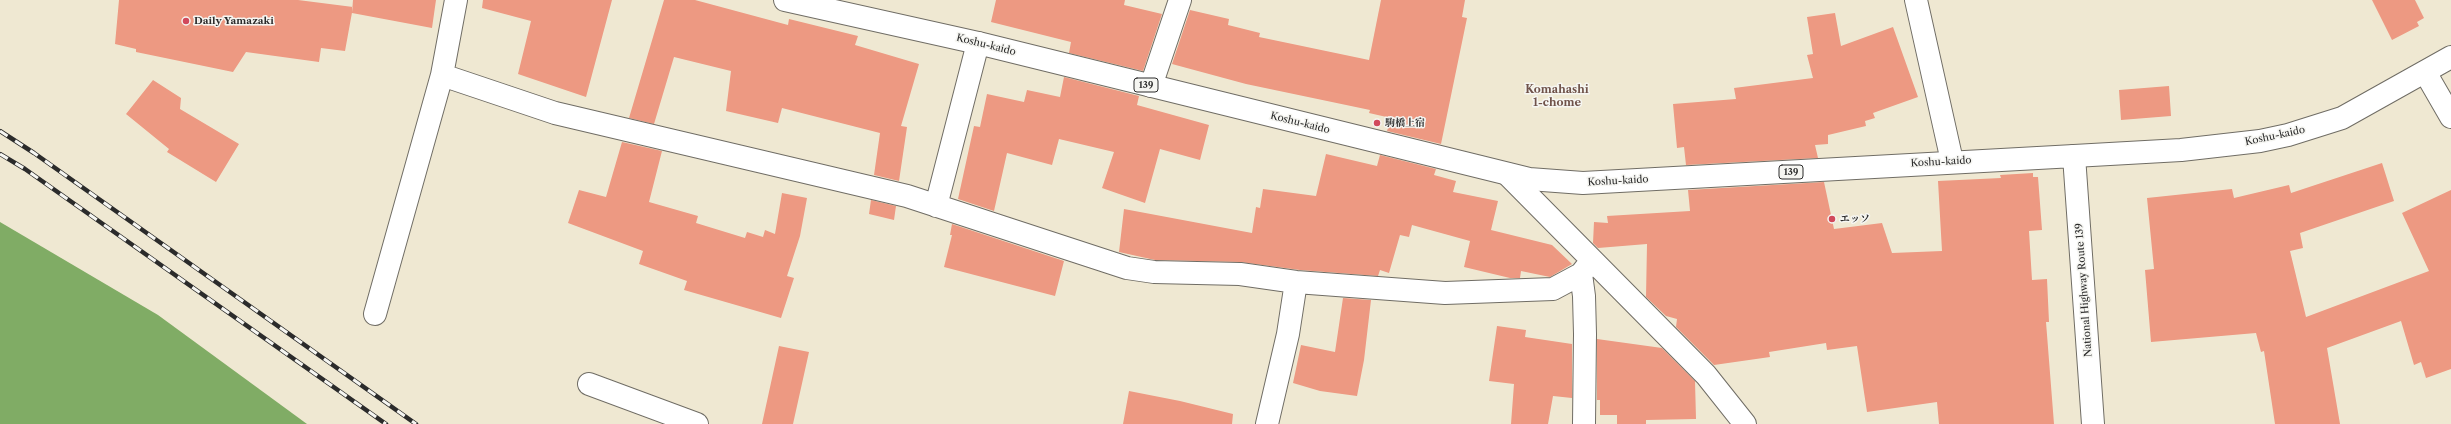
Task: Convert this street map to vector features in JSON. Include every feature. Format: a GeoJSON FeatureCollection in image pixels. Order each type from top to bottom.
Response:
{"type":"FeatureCollection","features":[{"type":"Feature","properties":{"kind":"main road"},"geometry":{"type":"LineString","coordinates":[[376,314],[442,75],[456,0]]}},
{"type":"Feature","properties":{"kind":"main road","name":"Koshu-kaido"},"geometry":{"type":"LineString","coordinates":[[785,0],[978,43],[1507,174],[1529,179],[1583,183],[1770,174],[1952,161],[2181,150],[2260,141],[2288,135],[2342,118],[2451,57]]}},
{"type":"Feature","properties":{"kind":"main road"},"geometry":{"type":"LineString","coordinates":[[1151,86],[1180,0]]}},
{"type":"Feature","properties":{"kind":"main road"},"geometry":{"type":"LineString","coordinates":[[1916,0],[1952,161]]}},
{"type":"Feature","properties":{"kind":"main road"},"geometry":{"type":"LineString","coordinates":[[936,206],[978,43]]}},
{"type":"Feature","properties":{"kind":"main road"},"geometry":{"type":"LineString","coordinates":[[2425,72],[2451,117]]}},
{"type":"Feature","properties":{"kind":"main road"},"geometry":{"type":"LineString","coordinates":[[442,75],[555,113],[907,196],[1127,268],[1154,272],[1240,274],[1296,282],[1444,293],[1554,289],[1586,267]]}},
{"type":"Feature","properties":{"kind":"main road","name":"National Highway Route 139"},"geometry":{"type":"LineString","coordinates":[[2074,156],[2093,421]]}},
{"type":"Feature","properties":{"kind":"main road"},"geometry":{"type":"LineString","coordinates":[[1507,174],[1586,267],[1706,375],[1745,424]]}},
{"type":"Feature","properties":{"kind":"main road"},"geometry":{"type":"LineString","coordinates":[[1584,424],[1584,296],[1586,267]]}},
{"type":"Feature","properties":{"kind":"main road"},"geometry":{"type":"LineString","coordinates":[[1267,424],[1288,334],[1296,282]]}},
{"type":"Feature","properties":{"kind":"main road"},"geometry":{"type":"LineString","coordinates":[[589,384],[697,424]]}},
{"type":"Feature","properties":{"kind":"green space"},"geometry":{"type":"Polygon","coordinates":[[[0,222],[158,315],[307,424],[0,424],[0,222]]]}},
{"type":"Feature","properties":{"kind":"building","name":"Daily Yamazaki"},"geometry":{"type":"Polygon","coordinates":[[[119,0],[298,0],[353,7],[345,51],[321,48],[319,62],[246,52],[233,72],[136,52],[136,49],[115,44],[119,0]]]}},
{"type":"Feature","properties":{"kind":"building"},"geometry":{"type":"Polygon","coordinates":[[[353,0],[436,0],[432,28],[352,13],[353,0]]]}},
{"type":"Feature","properties":{"kind":"building"},"geometry":{"type":"Polygon","coordinates":[[[483,0],[612,0],[586,97],[518,74],[531,21],[482,8],[483,0]]]}},
{"type":"Feature","properties":{"kind":"building"},"geometry":{"type":"Polygon","coordinates":[[[664,0],[695,0],[788,25],[789,19],[858,36],[855,45],[919,64],[901,126],[907,127],[899,181],[874,175],[880,133],[782,108],[778,123],[726,111],[731,71],[674,57],[654,124],[629,118],[664,0]]]}},
{"type":"Feature","properties":{"kind":"building"},"geometry":{"type":"Polygon","coordinates":[[[996,0],[1125,0],[1124,5],[1162,14],[1143,71],[1069,53],[1071,42],[991,22],[996,0]]]}},
{"type":"Feature","properties":{"kind":"building"},"geometry":{"type":"Polygon","coordinates":[[[1381,0],[1465,0],[1462,17],[1467,18],[1441,144],[1387,131],[1391,118],[1369,113],[1370,110],[1246,84],[1172,64],[1190,10],[1229,19],[1228,25],[1260,33],[1259,37],[1369,60],[1381,0]]]}},
{"type":"Feature","properties":{"kind":"building"},"geometry":{"type":"Polygon","coordinates":[[[2372,0],[2415,0],[2424,18],[2417,22],[2419,26],[2392,40],[2372,0]]]}},
{"type":"Feature","properties":{"kind":"building"},"geometry":{"type":"Polygon","coordinates":[[[1835,13],[1841,46],[1893,27],[1918,97],[1873,113],[1875,118],[1865,121],[1866,126],[1828,135],[1828,144],[1815,145],[1818,158],[1686,165],[1684,147],[1677,148],[1673,104],[1736,99],[1734,88],[1813,78],[1807,55],[1813,54],[1807,17],[1835,13]]]}},
{"type":"Feature","properties":{"kind":"building"},"geometry":{"type":"Polygon","coordinates":[[[1064,77],[1139,96],[1137,105],[1209,125],[1200,160],[1160,149],[1145,203],[1102,188],[1114,152],[1059,139],[1052,165],[1007,153],[994,211],[958,199],[974,126],[980,127],[987,94],[1024,102],[1027,90],[1060,97],[1064,77]]]}},
{"type":"Feature","properties":{"kind":"building"},"geometry":{"type":"Polygon","coordinates":[[[153,80],[181,98],[180,109],[239,144],[216,182],[167,152],[169,149],[126,114],[153,80]]]}},
{"type":"Feature","properties":{"kind":"building"},"geometry":{"type":"Polygon","coordinates":[[[2169,86],[2171,116],[2121,120],[2119,90],[2169,86]]]}},
{"type":"Feature","properties":{"kind":"building"},"geometry":{"type":"Polygon","coordinates":[[[622,142],[662,151],[649,202],[698,216],[696,223],[745,238],[747,232],[763,237],[765,230],[775,234],[782,193],[807,198],[800,236],[787,276],[794,278],[781,318],[684,290],[687,281],[639,264],[643,251],[568,223],[579,190],[606,197],[622,142]]]}},
{"type":"Feature","properties":{"kind":"building"},"geometry":{"type":"Polygon","coordinates":[[[1326,154],[1377,166],[1380,155],[1436,169],[1434,175],[1456,181],[1453,192],[1498,201],[1491,230],[1552,245],[1572,264],[1550,277],[1521,271],[1520,278],[1510,278],[1464,267],[1470,241],[1412,225],[1409,237],[1400,235],[1389,273],[1380,270],[1378,276],[1300,270],[1240,262],[1155,260],[1119,252],[1124,209],[1252,233],[1256,207],[1260,208],[1263,189],[1316,196],[1326,154]]]}},
{"type":"Feature","properties":{"kind":"building"},"geometry":{"type":"Polygon","coordinates":[[[2382,163],[2394,201],[2300,233],[2303,248],[2290,251],[2306,317],[2429,271],[2402,213],[2451,190],[2451,369],[2426,378],[2421,362],[2414,365],[2401,321],[2327,348],[2340,424],[2275,424],[2264,351],[2261,352],[2256,333],[2151,342],[2145,270],[2154,269],[2147,198],[2232,189],[2234,198],[2289,185],[2291,193],[2382,163]]]}},
{"type":"Feature","properties":{"kind":"building"},"geometry":{"type":"Polygon","coordinates":[[[2033,173],[2033,177],[2038,177],[2042,230],[2029,231],[2032,280],[2047,279],[2049,322],[2046,322],[2054,424],[1939,424],[1937,402],[1867,412],[1857,346],[1827,350],[1826,343],[1769,352],[1770,357],[1714,365],[1676,327],[1677,319],[1666,316],[1646,297],[1647,244],[1598,248],[1593,243],[1594,222],[1608,223],[1607,216],[1690,211],[1688,190],[1824,182],[1834,229],[1882,223],[1892,253],[1942,251],[1938,181],[2001,178],[2000,175],[2033,173]]]}},
{"type":"Feature","properties":{"kind":"building"},"geometry":{"type":"Polygon","coordinates":[[[871,200],[896,206],[894,220],[869,214],[871,200]]]}},
{"type":"Feature","properties":{"kind":"building"},"geometry":{"type":"Polygon","coordinates":[[[952,224],[1064,261],[1055,296],[944,267],[952,235],[950,235],[952,224]]]}},
{"type":"Feature","properties":{"kind":"building"},"geometry":{"type":"Polygon","coordinates":[[[1343,298],[1371,300],[1364,360],[1357,396],[1320,391],[1293,383],[1301,345],[1335,352],[1343,298]]]}},
{"type":"Feature","properties":{"kind":"building"},"geometry":{"type":"Polygon","coordinates":[[[1497,326],[1526,330],[1525,337],[1572,344],[1572,398],[1553,396],[1548,424],[1511,424],[1514,384],[1489,381],[1497,326]]]}},
{"type":"Feature","properties":{"kind":"building"},"geometry":{"type":"Polygon","coordinates":[[[1597,339],[1662,348],[1695,381],[1696,419],[1646,420],[1646,424],[1617,424],[1617,415],[1600,415],[1600,400],[1597,400],[1597,339]]]}},
{"type":"Feature","properties":{"kind":"building"},"geometry":{"type":"Polygon","coordinates":[[[779,346],[809,352],[793,424],[762,424],[779,346]]]}},
{"type":"Feature","properties":{"kind":"building"},"geometry":{"type":"Polygon","coordinates":[[[1129,391],[1180,401],[1233,414],[1232,424],[1123,424],[1129,391]]]}},
{"type":"Feature","properties":{"kind":"railway"},"geometry":{"type":"LineString","coordinates":[[0,131],[34,153],[416,424]]}},
{"type":"Feature","properties":{"kind":"railway"},"geometry":{"type":"LineString","coordinates":[[0,154],[25,169],[386,424]]}},
{"type":"Feature","properties":{"kind":"place","name":"Daily Yamazaki"},"geometry":{"type":"Point","coordinates":[186,21]}},
{"type":"Feature","properties":{"kind":"place","name":"駒橋上宿"},"geometry":{"type":"Point","coordinates":[1377,123]}},
{"type":"Feature","properties":{"kind":"place","name":"エッソ"},"geometry":{"type":"Point","coordinates":[1832,219]}},
{"type":"Feature","properties":{"kind":"district","name":"Komahashi 1-chome"},"geometry":{"type":"Point","coordinates":[1557,96]}}]}
